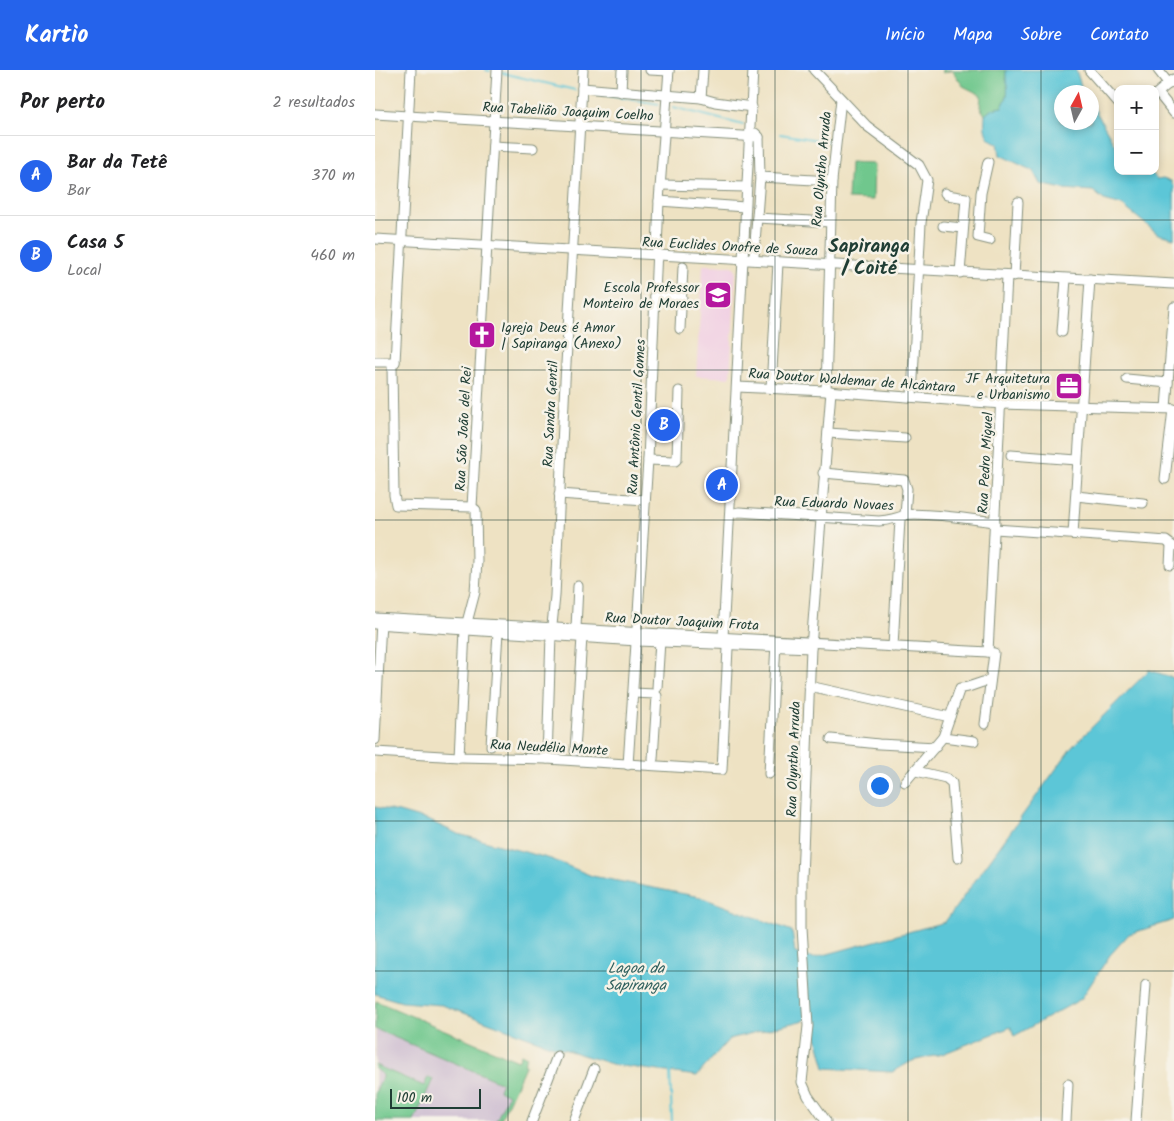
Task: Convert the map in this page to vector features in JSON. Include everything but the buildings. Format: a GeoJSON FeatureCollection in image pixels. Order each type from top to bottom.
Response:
{"type":"FeatureCollection","features":[{"type":"Feature","properties":{"kind":"street"},"geometry":{"type":"LineString","coordinates":[[411,70],[403,241],[395,362],[392,366],[396,505],[472,507]]}},
{"type":"Feature","properties":{"kind":"street","name":"Rua São João del Rei"},"geometry":{"type":"LineString","coordinates":[[459,757],[467,627],[475,592],[477,561],[476,510],[472,507],[497,70]]}},
{"type":"Feature","properties":{"kind":"street","name":"Rua Sandra Gentil"},"geometry":{"type":"LineString","coordinates":[[547,759],[559,494],[583,70]]}},
{"type":"Feature","properties":{"kind":"street"},"geometry":{"type":"LineString","coordinates":[[621,92],[622,70]]}},
{"type":"Feature","properties":{"kind":"street"},"geometry":{"type":"LineString","coordinates":[[651,70],[669,71]]}},
{"type":"Feature","properties":{"kind":"street"},"geometry":{"type":"LineString","coordinates":[[701,98],[703,70]]}},
{"type":"Feature","properties":{"kind":"street"},"geometry":{"type":"LineString","coordinates":[[743,261],[754,256],[760,177],[752,121],[753,70]]}},
{"type":"Feature","properties":{"kind":"street"},"geometry":{"type":"LineString","coordinates":[[814,70],[867,126],[919,165],[925,173],[927,180],[921,223],[912,397]]}},
{"type":"Feature","properties":{"kind":"street"},"geometry":{"type":"LineString","coordinates":[[1089,70],[1114,98]]}},
{"type":"Feature","properties":{"kind":"street"},"geometry":{"type":"LineString","coordinates":[[1158,70],[1171,82],[1159,92]]}},
{"type":"Feature","properties":{"kind":"street","name":"Rua Antônio Gentil Gomes"},"geometry":{"type":"LineString","coordinates":[[628,765],[648,460],[659,201],[669,71]]}},
{"type":"Feature","properties":{"kind":"street"},"geometry":{"type":"LineString","coordinates":[[582,88],[701,98],[715,102],[752,107]]}},
{"type":"Feature","properties":{"kind":"street"},"geometry":{"type":"LineString","coordinates":[[1159,97],[1174,113]]}},
{"type":"Feature","properties":{"kind":"street","name":"Rua Olyntho Arruda"},"geometry":{"type":"LineString","coordinates":[[826,1121],[803,1085],[808,1026],[803,948],[803,840],[809,686],[823,473],[826,465],[828,433],[828,265],[832,181],[841,99]]}},
{"type":"Feature","properties":{"kind":"street","name":"Rua Tabelião Joaquim Coelho"},"geometry":{"type":"LineString","coordinates":[[375,114],[754,136]]}},
{"type":"Feature","properties":{"kind":"street"},"geometry":{"type":"LineString","coordinates":[[724,640],[746,188],[754,136]]}},
{"type":"Feature","properties":{"kind":"street"},"geometry":{"type":"LineString","coordinates":[[493,146],[533,148]]}},
{"type":"Feature","properties":{"kind":"street"},"geometry":{"type":"LineString","coordinates":[[989,162],[981,193],[978,237],[990,240]]}},
{"type":"Feature","properties":{"kind":"street"},"geometry":{"type":"LineString","coordinates":[[760,177],[832,181]]}},
{"type":"Feature","properties":{"kind":"street"},"geometry":{"type":"LineString","coordinates":[[661,185],[746,188]]}},
{"type":"Feature","properties":{"kind":"street"},"geometry":{"type":"LineString","coordinates":[[945,193],[966,198],[960,273]]}},
{"type":"Feature","properties":{"kind":"street"},"geometry":{"type":"LineString","coordinates":[[659,201],[745,207]]}},
{"type":"Feature","properties":{"kind":"street","name":"Rua Pedro Miguel"},"geometry":{"type":"LineString","coordinates":[[990,681],[993,653],[987,652],[1010,276],[1018,202]]}},
{"type":"Feature","properties":{"kind":"street"},"geometry":{"type":"LineString","coordinates":[[757,218],[830,222]]}},
{"type":"Feature","properties":{"kind":"street"},"geometry":{"type":"LineString","coordinates":[[943,226],[978,225]]}},
{"type":"Feature","properties":{"kind":"street","name":"Rua Euclides Onofre de Souza"},"geometry":{"type":"LineString","coordinates":[[375,239],[828,265],[918,272],[1174,284]]}},
{"type":"Feature","properties":{"kind":"street"},"geometry":{"type":"LineString","coordinates":[[771,388],[778,263]]}},
{"type":"Feature","properties":{"kind":"street"},"geometry":{"type":"LineString","coordinates":[[680,329],[683,266]]}},
{"type":"Feature","properties":{"kind":"street"},"geometry":{"type":"LineString","coordinates":[[1062,332],[1066,279]]}},
{"type":"Feature","properties":{"kind":"street"},"geometry":{"type":"LineString","coordinates":[[1073,534],[1090,279]]}},
{"type":"Feature","properties":{"kind":"street"},"geometry":{"type":"LineString","coordinates":[[655,296],[681,298]]}},
{"type":"Feature","properties":{"kind":"street"},"geometry":{"type":"LineString","coordinates":[[1165,479],[1171,408],[1168,383],[1174,308]]}},
{"type":"Feature","properties":{"kind":"street"},"geometry":{"type":"LineString","coordinates":[[375,362],[395,362]]}},
{"type":"Feature","properties":{"kind":"street"},"geometry":{"type":"LineString","coordinates":[[1127,380],[1168,383]]}},
{"type":"Feature","properties":{"kind":"street","name":"Rua Doutor Waldemar de Alcântara"},"geometry":{"type":"LineString","coordinates":[[737,387],[829,391],[1002,404],[1171,408]]}},
{"type":"Feature","properties":{"kind":"street"},"geometry":{"type":"LineString","coordinates":[[648,460],[675,461],[677,459],[679,391]]}},
{"type":"Feature","properties":{"kind":"street"},"geometry":{"type":"LineString","coordinates":[[828,433],[905,438]]}},
{"type":"Feature","properties":{"kind":"street"},"geometry":{"type":"LineString","coordinates":[[1011,455],[1077,460]]}},
{"type":"Feature","properties":{"kind":"street"},"geometry":{"type":"LineString","coordinates":[[823,473],[904,480],[907,489],[902,517],[893,648]]}},
{"type":"Feature","properties":{"kind":"street"},"geometry":{"type":"LineString","coordinates":[[559,494],[645,500]]}},
{"type":"Feature","properties":{"kind":"street"},"geometry":{"type":"LineString","coordinates":[[1076,496],[1143,503]]}},
{"type":"Feature","properties":{"kind":"street","name":"Rua Eduardo Novaes"},"geometry":{"type":"LineString","coordinates":[[730,514],[739,512],[879,521],[902,517],[1166,541],[1172,547]]}},
{"type":"Feature","properties":{"kind":"street"},"geometry":{"type":"LineString","coordinates":[[1170,566],[1172,547]]}},
{"type":"Feature","properties":{"kind":"street"},"geometry":{"type":"LineString","coordinates":[[577,628],[578,586]]}},
{"type":"Feature","properties":{"kind":"street"},"geometry":{"type":"LineString","coordinates":[[375,740],[378,621]]}},
{"type":"Feature","properties":{"kind":"street","name":"Rua Doutor Joaquim Frota"},"geometry":{"type":"LineString","coordinates":[[378,621],[552,631],[582,637],[724,640],[987,652]]}},
{"type":"Feature","properties":{"kind":"street","name":"Rua Doutor Joaquim Frota"},"geometry":{"type":"LineString","coordinates":[[467,627],[498,632],[552,631],[577,628],[660,642],[724,640]]}},
{"type":"Feature","properties":{"kind":"street"},"geometry":{"type":"LineString","coordinates":[[491,746],[498,632]]}},
{"type":"Feature","properties":{"kind":"street"},"geometry":{"type":"LineString","coordinates":[[575,751],[582,637]]}},
{"type":"Feature","properties":{"kind":"street","name":"Rua Neudélia Monte"},"geometry":{"type":"LineString","coordinates":[[375,752],[459,757],[547,759],[722,770],[728,648],[724,640]]}},
{"type":"Feature","properties":{"kind":"street"},"geometry":{"type":"LineString","coordinates":[[657,688],[660,642]]}},
{"type":"Feature","properties":{"kind":"street"},"geometry":{"type":"LineString","coordinates":[[769,774],[776,643]]}},
{"type":"Feature","properties":{"kind":"street"},"geometry":{"type":"LineString","coordinates":[[905,782],[943,737],[960,688],[969,688],[977,682],[990,681],[985,724]]}},
{"type":"Feature","properties":{"kind":"street"},"geometry":{"type":"LineString","coordinates":[[809,686],[949,717]]}},
{"type":"Feature","properties":{"kind":"street"},"geometry":{"type":"LineString","coordinates":[[633,693],[655,694],[657,696],[653,759]]}},
{"type":"Feature","properties":{"kind":"street"},"geometry":{"type":"LineString","coordinates":[[943,737],[974,741]]}},
{"type":"Feature","properties":{"kind":"street"},"geometry":{"type":"LineString","coordinates":[[831,739],[936,747]]}},
{"type":"Feature","properties":{"kind":"street"},"geometry":{"type":"LineString","coordinates":[[915,771],[946,778],[952,783],[958,858]]}},
{"type":"Feature","properties":{"kind":"street"},"geometry":{"type":"LineString","coordinates":[[1136,1121],[1145,985]]}},
{"type":"Feature","properties":{"kind":"street"},"geometry":{"type":"LineString","coordinates":[[532,1121],[557,1056]]}},
{"type":"Feature","properties":{"kind":"street"},"geometry":{"type":"LineString","coordinates":[[574,1121],[593,1069]]}},
{"type":"Feature","properties":{"kind":"street"},"geometry":{"type":"LineString","coordinates":[[1065,1121],[1068,1084]]}},
{"type":"Feature","properties":{"kind":"shaded area"},"geometry":{"type":"Polygon","coordinates":[[[703,265],[733,266],[736,270],[730,378],[696,376],[703,265]]]}},
{"type":"Feature","properties":{"kind":"shaded area"},"geometry":{"type":"Polygon","coordinates":[[[376,1001],[518,1061],[521,1054],[527,1057],[524,1063],[526,1064],[500,1121],[375,1121],[376,1001]]]}},
{"type":"Feature","properties":{"kind":"green space"},"geometry":{"type":"Polygon","coordinates":[[[952,70],[1006,70],[1007,96],[1002,107],[992,109],[985,115],[980,107],[981,95],[963,86],[952,70]]]}},
{"type":"Feature","properties":{"kind":"green space"},"geometry":{"type":"Polygon","coordinates":[[[850,163],[874,164],[873,200],[848,199],[850,163]]]}},
{"type":"Feature","properties":{"kind":"green space"},"geometry":{"type":"Polygon","coordinates":[[[376,1001],[518,1061],[521,1054],[527,1057],[524,1063],[526,1064],[500,1121],[496,1121],[508,1095],[499,1090],[502,1083],[375,1029],[376,1001]]]}},
{"type":"Feature","properties":{"kind":"green space"},"geometry":{"type":"Polygon","coordinates":[[[375,1065],[424,1086],[428,1077],[433,1079],[414,1121],[375,1121],[375,1093],[383,1075],[375,1069],[375,1065]]]}},
{"type":"Feature","properties":{"kind":"water"},"geometry":{"type":"Polygon","coordinates":[[[1006,70],[1076,70],[1081,85],[1054,85],[1054,130],[1099,130],[1099,117],[1114,144],[1114,175],[1154,175],[1157,179],[1163,178],[1171,181],[1174,188],[1174,238],[1158,234],[1122,205],[1104,200],[1093,191],[1063,189],[1040,184],[1033,171],[1000,155],[998,143],[987,136],[985,115],[992,109],[1002,107],[1007,96],[1006,70]]]}},
{"type":"Feature","properties":{"kind":"water","name":"Lagoa da Sapiranga"},"geometry":{"type":"Polygon","coordinates":[[[1149,670],[1174,678],[1174,920],[1129,934],[1110,955],[1081,999],[1014,1036],[1011,1027],[942,1054],[912,1061],[892,1072],[825,1068],[812,1018],[729,1039],[697,1076],[615,1065],[547,1044],[442,1005],[402,1002],[375,994],[375,807],[430,821],[458,834],[551,859],[592,876],[700,897],[792,931],[795,953],[813,958],[945,922],[1072,747],[1149,670]]]}},
{"type":"Feature","properties":{"kind":"waterway"},"geometry":{"type":"LineString","coordinates":[[486,70],[490,71]]}},
{"type":"Feature","properties":{"kind":"waterway"},"geometry":{"type":"LineString","coordinates":[[502,73],[575,90]]}},
{"type":"Feature","properties":{"kind":"waterway"},"geometry":{"type":"LineString","coordinates":[[597,94],[659,104]]}},
{"type":"Feature","properties":{"kind":"waterway"},"geometry":{"type":"LineString","coordinates":[[673,107],[743,125]]}},
{"type":"Feature","properties":{"kind":"waterway"},"geometry":{"type":"LineString","coordinates":[[780,134],[832,142]]}},
{"type":"Feature","properties":{"kind":"waterway"},"geometry":{"type":"LineString","coordinates":[[670,1071],[672,1121]]}},
{"type":"Feature","properties":{"kind":"place","name":"Escola Professor Monteiro de Moraes"},"geometry":{"type":"Point","coordinates":[718,295]}},
{"type":"Feature","properties":{"kind":"place","name":"Igreja Deus é Amor | Sapiranga (Anexo)"},"geometry":{"type":"Point","coordinates":[482,335]}},
{"type":"Feature","properties":{"kind":"place","name":"JF Arquitetura e Urbanismo"},"geometry":{"type":"Point","coordinates":[1069,386]}},
{"type":"Feature","properties":{"kind":"place","name":"Casa 5"},"geometry":{"type":"Point","coordinates":[664,425]}},
{"type":"Feature","properties":{"kind":"place","name":"Bar da Tetê"},"geometry":{"type":"Point","coordinates":[722,485]}},
{"type":"Feature","properties":{"kind":"district","name":"Sapiranga / Coité"},"geometry":{"type":"Point","coordinates":[869,256]}}]}
